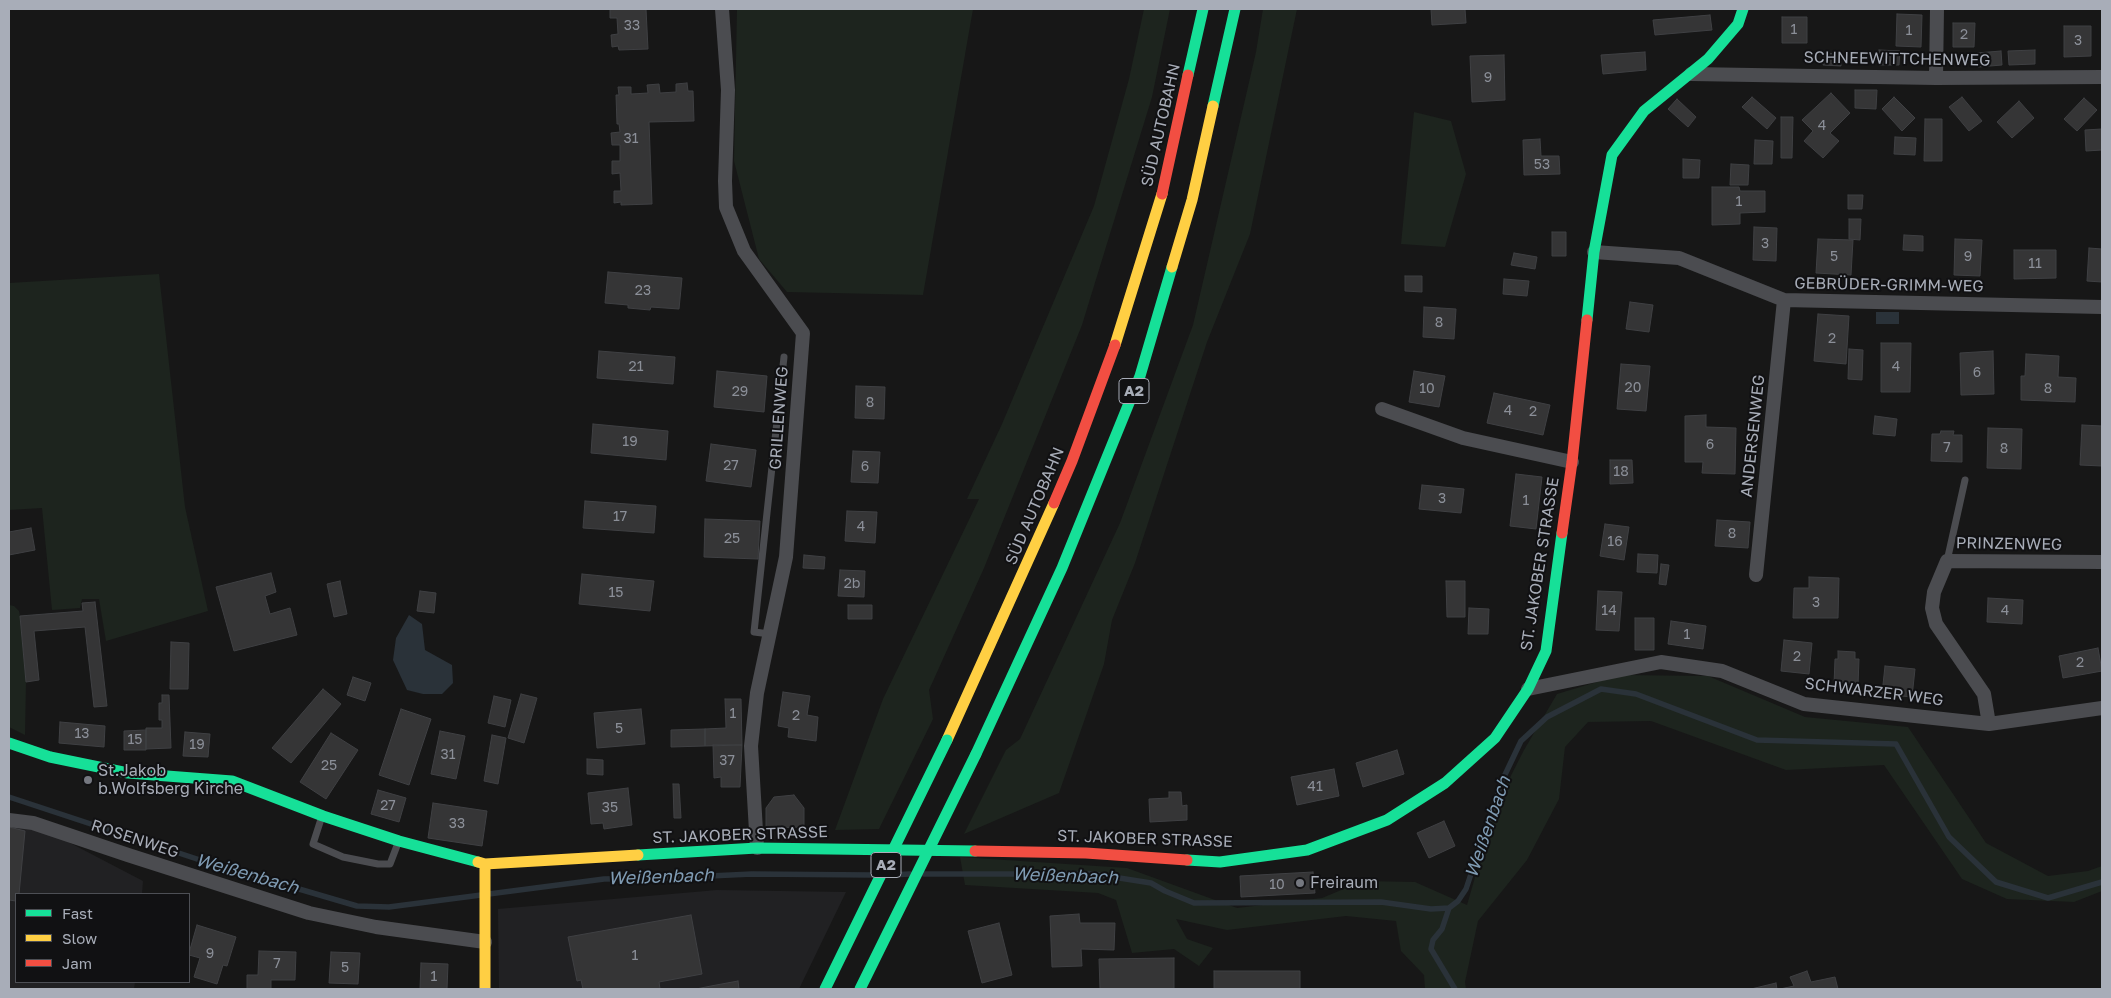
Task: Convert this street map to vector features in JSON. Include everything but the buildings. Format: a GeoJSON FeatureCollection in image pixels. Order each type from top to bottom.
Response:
{"type":"FeatureCollection","features":[{"type":"Feature","properties":{"kind":"main road","name":"SÜD AUTOBAHN"},"geometry":{"type":"LineString","coordinates":[[825,989],[947,740],[1032,554],[1072,461],[1108,366],[1164,191],[1203,9]]}},
{"type":"Feature","properties":{"kind":"main road","name":"A2"},"geometry":{"type":"LineString","coordinates":[[860,989],[976,754],[1062,568],[1140,376],[1192,200],[1235,9]]}},
{"type":"Feature","properties":{"kind":"main road","name":"ST. JAKOBER STRASSE"},"geometry":{"type":"LineString","coordinates":[[9,742],[50,757],[96,768],[128,773],[232,781],[323,816],[399,842],[485,864],[757,848],[860,848],[1086,853],[1220,862],[1308,850],[1387,820],[1445,783],[1495,738],[1528,690],[1546,651],[1572,462],[1594,252],[1612,155],[1644,111],[1708,59],[1738,24],[1743,9]]}},
{"type":"Feature","properties":{"kind":"main road"},"geometry":{"type":"LineString","coordinates":[[485,864],[485,989]]}},
{"type":"Feature","properties":{"kind":"street","name":"GRILLENWEG"},"geometry":{"type":"LineString","coordinates":[[722,9],[728,90],[726,207],[744,251],[803,334],[786,557],[757,693],[751,746],[757,848]]}},
{"type":"Feature","properties":{"kind":"street"},"geometry":{"type":"LineString","coordinates":[[1936,78],[1937,9]]}},
{"type":"Feature","properties":{"kind":"street","name":"SCHNEEWITTCHENWEG"},"geometry":{"type":"LineString","coordinates":[[1691,74],[1936,78],[2102,77]]}},
{"type":"Feature","properties":{"kind":"street","name":"GEBRÜDER-GRIMM-WEG"},"geometry":{"type":"LineString","coordinates":[[1594,252],[1679,258],[1784,300],[2102,307]]}},
{"type":"Feature","properties":{"kind":"street","name":"ANDERSENWEG"},"geometry":{"type":"LineString","coordinates":[[1756,575],[1784,300]]}},
{"type":"Feature","properties":{"kind":"street"},"geometry":{"type":"LineString","coordinates":[[1382,409],[1463,438],[1572,462]]}},
{"type":"Feature","properties":{"kind":"street","name":"PRINZENWEG"},"geometry":{"type":"LineString","coordinates":[[1989,724],[1984,694],[1936,624],[1932,608],[1934,592],[1947,561],[2102,562]]}},
{"type":"Feature","properties":{"kind":"street","name":"SCHWARZER WEG"},"geometry":{"type":"LineString","coordinates":[[1528,690],[1661,662],[1722,671],[1804,704],[1989,724],[2102,708]]}},
{"type":"Feature","properties":{"kind":"street","name":"ROSENWEG"},"geometry":{"type":"LineString","coordinates":[[9,820],[33,823],[310,913],[376,927],[485,942]]}},
{"type":"Feature","properties":{"kind":"lane"},"geometry":{"type":"LineString","coordinates":[[771,634],[754,632],[784,357]]}},
{"type":"Feature","properties":{"kind":"lane"},"geometry":{"type":"LineString","coordinates":[[1947,561],[1965,480]]}},
{"type":"Feature","properties":{"kind":"lane"},"geometry":{"type":"LineString","coordinates":[[323,816],[313,844],[343,857],[378,864],[390,864],[399,842]]}},
{"type":"Feature","properties":{"kind":"shaded area"},"geometry":{"type":"Polygon","coordinates":[[[737,9],[973,9],[923,295],[787,292],[759,259],[734,161],[737,9]]]}},
{"type":"Feature","properties":{"kind":"shaded area"},"geometry":{"type":"Polygon","coordinates":[[[1144,9],[1170,9],[1152,97],[1082,325],[984,568],[929,690],[933,719],[879,829],[835,830],[883,699],[979,499],[967,499],[1002,424],[1094,206],[1129,79],[1144,9]]]}},
{"type":"Feature","properties":{"kind":"shaded area"},"geometry":{"type":"Polygon","coordinates":[[[1263,9],[1297,9],[1250,234],[1207,342],[1135,563],[1112,620],[1104,664],[1059,793],[964,834],[1006,750],[1020,739],[1120,523],[1193,325],[1256,52],[1263,9]]]}},
{"type":"Feature","properties":{"kind":"shaded area"},"geometry":{"type":"Polygon","coordinates":[[[1414,112],[1451,121],[1466,174],[1445,247],[1401,244],[1414,112]]]}},
{"type":"Feature","properties":{"kind":"shaded area"},"geometry":{"type":"Polygon","coordinates":[[[159,274],[185,507],[208,611],[106,641],[99,599],[82,599],[80,608],[52,610],[42,508],[9,510],[9,283],[159,274]]]}},
{"type":"Feature","properties":{"kind":"shaded area"},"geometry":{"type":"Polygon","coordinates":[[[1876,312],[1899,312],[1899,324],[1876,324],[1876,312]]]}},
{"type":"Feature","properties":{"kind":"shaded area"},"geometry":{"type":"Polygon","coordinates":[[[9,605],[14,606],[19,611],[20,616],[26,682],[25,735],[9,727],[9,605]]]}},
{"type":"Feature","properties":{"kind":"shaded area"},"geometry":{"type":"Polygon","coordinates":[[[409,615],[422,624],[425,650],[452,665],[453,683],[442,694],[423,694],[407,690],[393,660],[396,638],[409,615]]]}},
{"type":"Feature","properties":{"kind":"shaded area"},"geometry":{"type":"Polygon","coordinates":[[[1620,675],[1708,676],[1805,717],[1908,727],[1986,843],[2048,876],[2088,871],[2102,866],[2102,891],[2074,902],[2007,899],[1962,879],[1884,765],[1786,770],[1651,721],[1588,722],[1565,747],[1559,799],[1527,860],[1478,921],[1465,982],[1466,989],[1425,989],[1424,975],[1401,951],[1396,921],[1346,916],[1227,930],[1176,919],[1187,939],[1213,948],[1199,966],[1174,949],[1132,953],[1116,900],[1098,893],[965,885],[960,857],[1127,868],[1237,908],[1322,898],[1363,881],[1415,882],[1467,905],[1496,805],[1524,750],[1557,694],[1620,675]]]}},
{"type":"Feature","properties":{"kind":"shaded area"},"geometry":{"type":"Polygon","coordinates":[[[9,817],[51,833],[143,881],[142,893],[15,893],[15,983],[135,983],[134,989],[9,989],[9,817]]]}},
{"type":"Feature","properties":{"kind":"shaded area"},"geometry":{"type":"Polygon","coordinates":[[[717,890],[846,892],[799,989],[499,989],[498,909],[717,890]]]}},
{"type":"Feature","properties":{"kind":"waterway","name":"Weißenbach"},"geometry":{"type":"LineString","coordinates":[[924,874],[1094,874],[1151,883],[1194,903],[1381,902],[1431,909],[1449,908],[1458,901],[1466,889],[1502,781],[1521,741],[1547,717],[1601,689],[1636,694],[1757,740],[1896,744],[1949,837],[1996,882],[2048,898],[2102,882]]}},
{"type":"Feature","properties":{"kind":"waterway","name":"Weißenbach"},"geometry":{"type":"LineString","coordinates":[[9,797],[200,860],[357,906],[389,907],[604,879],[752,874],[872,875]]}},
{"type":"Feature","properties":{"kind":"waterway","name":"Weißenbach"},"geometry":{"type":"LineString","coordinates":[[889,875],[910,874]]}},
{"type":"Feature","properties":{"kind":"waterway"},"geometry":{"type":"LineString","coordinates":[[1449,908],[1442,929],[1433,940],[1431,949],[1455,989]]}},
{"type":"Feature","properties":{"kind":"traffic: fast"},"geometry":{"type":"LineString","coordinates":[[1188,75],[1203,9]]}},
{"type":"Feature","properties":{"kind":"traffic: fast"},"geometry":{"type":"LineString","coordinates":[[1213,106],[1235,9]]}},
{"type":"Feature","properties":{"kind":"traffic: fast"},"geometry":{"type":"LineString","coordinates":[[1587,320],[1594,252],[1612,155],[1644,111],[1708,59],[1738,24],[1743,9]]}},
{"type":"Feature","properties":{"kind":"traffic: fast"},"geometry":{"type":"LineString","coordinates":[[976,754],[1062,568],[1140,376],[1172,267]]}},
{"type":"Feature","properties":{"kind":"traffic: fast"},"geometry":{"type":"LineString","coordinates":[[1187,860],[1220,862],[1307,850],[1387,820],[1445,783],[1495,738],[1528,689],[1546,651],[1562,533]]}},
{"type":"Feature","properties":{"kind":"traffic: fast"},"geometry":{"type":"LineString","coordinates":[[825,989],[947,740]]}},
{"type":"Feature","properties":{"kind":"traffic: fast"},"geometry":{"type":"LineString","coordinates":[[9,743],[50,757],[128,773],[232,781],[323,816],[399,841],[478,862]]}},
{"type":"Feature","properties":{"kind":"traffic: fast"},"geometry":{"type":"LineString","coordinates":[[860,989],[976,754]]}},
{"type":"Feature","properties":{"kind":"traffic: fast"},"geometry":{"type":"LineString","coordinates":[[638,855],[757,848],[975,851]]}},
{"type":"Feature","properties":{"kind":"traffic: slow"},"geometry":{"type":"LineString","coordinates":[[1172,267],[1192,200],[1213,106]]}},
{"type":"Feature","properties":{"kind":"traffic: slow"},"geometry":{"type":"LineString","coordinates":[[1115,345],[1162,194]]}},
{"type":"Feature","properties":{"kind":"traffic: slow"},"geometry":{"type":"LineString","coordinates":[[947,740],[1054,503]]}},
{"type":"Feature","properties":{"kind":"traffic: slow"},"geometry":{"type":"LineString","coordinates":[[478,862],[485,864],[638,855]]}},
{"type":"Feature","properties":{"kind":"traffic: slow"},"geometry":{"type":"LineString","coordinates":[[485,864],[485,989]]}},
{"type":"Feature","properties":{"kind":"traffic: jam"},"geometry":{"type":"LineString","coordinates":[[1162,194],[1188,75]]}},
{"type":"Feature","properties":{"kind":"traffic: jam"},"geometry":{"type":"LineString","coordinates":[[1562,533],[1572,462],[1587,320]]}},
{"type":"Feature","properties":{"kind":"traffic: jam"},"geometry":{"type":"LineString","coordinates":[[1054,503],[1072,461],[1115,345]]}},
{"type":"Feature","properties":{"kind":"traffic: jam"},"geometry":{"type":"LineString","coordinates":[[975,851],[1086,853],[1187,860]]}},
{"type":"Feature","properties":{"kind":"place","name":"St.Jakob b.Wolfsberg Kirche"},"geometry":{"type":"Point","coordinates":[88,780]}},
{"type":"Feature","properties":{"kind":"place","name":"Freiraum"},"geometry":{"type":"Point","coordinates":[1300,883]}}]}
